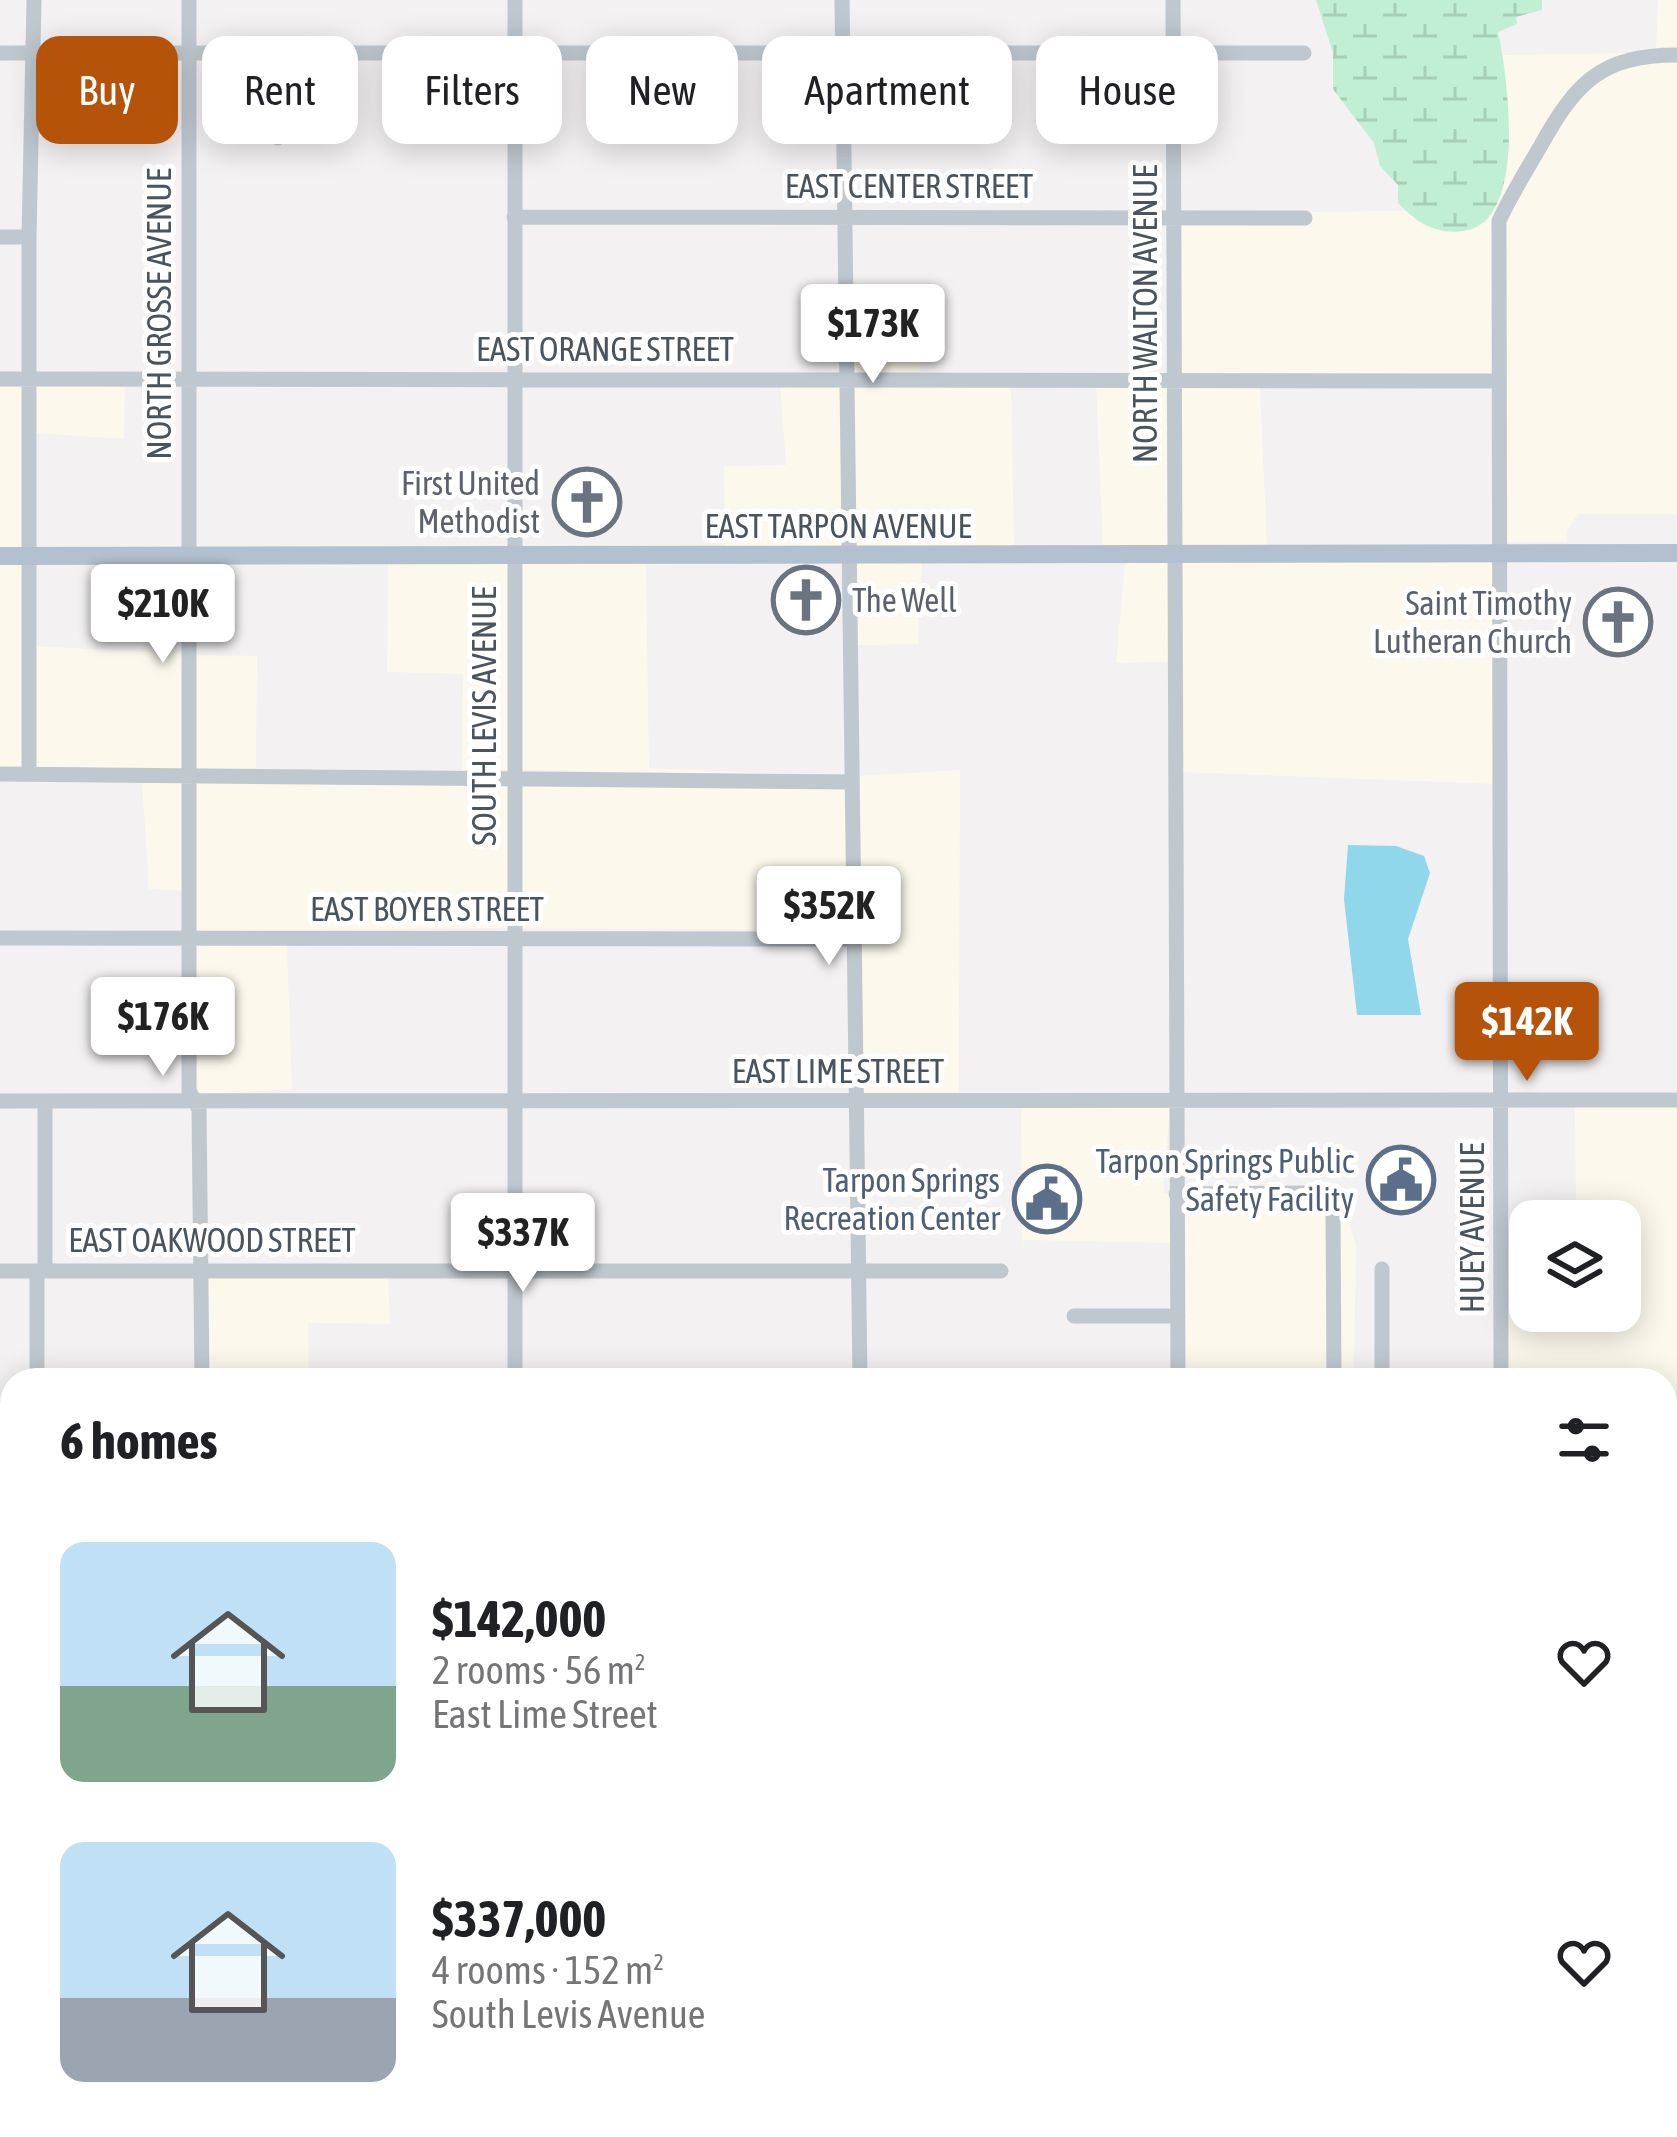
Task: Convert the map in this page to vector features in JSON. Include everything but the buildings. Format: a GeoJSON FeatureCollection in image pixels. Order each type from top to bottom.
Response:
{"type":"FeatureCollection","features":[{"type":"Feature","properties":{"kind":"main road","name":"EAST TARPON AVENUE"},"geometry":{"type":"LineString","coordinates":[[0,556],[1677,553]]}},
{"type":"Feature","properties":{"kind":"street"},"geometry":{"type":"LineString","coordinates":[[29,774],[34,0]]}},
{"type":"Feature","properties":{"kind":"street","name":"NORTH GROSSE AVENUE"},"geometry":{"type":"LineString","coordinates":[[189,0],[189,1091],[200,1109],[202,1368]]}},
{"type":"Feature","properties":{"kind":"street","name":"SOUTH LEVIS AVENUE"},"geometry":{"type":"LineString","coordinates":[[515,0],[515,36]]}},
{"type":"Feature","properties":{"kind":"street"},"geometry":{"type":"LineString","coordinates":[[842,0],[842,36]]}},
{"type":"Feature","properties":{"kind":"street","name":"NORTH WALTON AVENUE"},"geometry":{"type":"LineString","coordinates":[[1173,36],[1174,0]]}},
{"type":"Feature","properties":{"kind":"street"},"geometry":{"type":"LineString","coordinates":[[0,53],[202,54]]}},
{"type":"Feature","properties":{"kind":"street"},"geometry":{"type":"LineString","coordinates":[[1218,54],[1304,53]]}},
{"type":"Feature","properties":{"kind":"street"},"geometry":{"type":"LineString","coordinates":[[562,54],[762,54]]}},
{"type":"Feature","properties":{"kind":"street","name":"HUEY AVENUE"},"geometry":{"type":"LineString","coordinates":[[1501,1368],[1499,220],[1574,92],[1617,62],[1677,55]]}},
{"type":"Feature","properties":{"kind":"street","name":"SOUTH LEVIS AVENUE"},"geometry":{"type":"LineString","coordinates":[[514,144],[514,1368]]}},
{"type":"Feature","properties":{"kind":"street"},"geometry":{"type":"LineString","coordinates":[[844,144],[860,1368]]}},
{"type":"Feature","properties":{"kind":"street","name":"NORTH WALTON AVENUE"},"geometry":{"type":"LineString","coordinates":[[1174,144],[1178,1368]]}},
{"type":"Feature","properties":{"kind":"street","name":"EAST CENTER STREET"},"geometry":{"type":"LineString","coordinates":[[514,217],[1305,218]]}},
{"type":"Feature","properties":{"kind":"street"},"geometry":{"type":"LineString","coordinates":[[0,237],[29,237]]}},
{"type":"Feature","properties":{"kind":"street","name":"EAST ORANGE STREET"},"geometry":{"type":"LineString","coordinates":[[0,379],[1499,381]]}},
{"type":"Feature","properties":{"kind":"street"},"geometry":{"type":"LineString","coordinates":[[0,774],[852,782]]}},
{"type":"Feature","properties":{"kind":"street","name":"EAST BOYER STREET"},"geometry":{"type":"LineString","coordinates":[[0,938],[854,939]]}},
{"type":"Feature","properties":{"kind":"street","name":"EAST LIME STREET"},"geometry":{"type":"LineString","coordinates":[[0,1101],[1677,1100]]}},
{"type":"Feature","properties":{"kind":"street"},"geometry":{"type":"LineString","coordinates":[[37,1368],[45,1101]]}},
{"type":"Feature","properties":{"kind":"street"},"geometry":{"type":"LineString","coordinates":[[1176,1194],[1314,1193],[1328,1202],[1333,1210],[1334,1368]]}},
{"type":"Feature","properties":{"kind":"street"},"geometry":{"type":"LineString","coordinates":[[1382,1269],[1382,1368]]}},
{"type":"Feature","properties":{"kind":"street","name":"EAST OAKWOOD STREET"},"geometry":{"type":"LineString","coordinates":[[0,1271],[1001,1271]]}},
{"type":"Feature","properties":{"kind":"street"},"geometry":{"type":"LineString","coordinates":[[1074,1316],[1178,1316]]}},
{"type":"Feature","properties":{"kind":"shaded area"},"geometry":{"type":"Polygon","coordinates":[[[1658,0],[1677,0],[1677,48],[1656,48],[1658,0]]]}},
{"type":"Feature","properties":{"kind":"shaded area"},"geometry":{"type":"Polygon","coordinates":[[[1628,53],[1591,69],[1570,87],[1493,215],[1493,375],[1180,373],[1180,223],[1310,224],[1311,212],[1406,211],[1423,225],[1487,223],[1510,148],[1503,55],[1628,53]]]}},
{"type":"Feature","properties":{"kind":"shaded area"},"geometry":{"type":"Polygon","coordinates":[[[1677,61],[1677,514],[1578,514],[1567,531],[1567,542],[1505,542],[1504,222],[1570,106],[1597,80],[1624,67],[1677,61]]]}},
{"type":"Feature","properties":{"kind":"shaded area"},"geometry":{"type":"Polygon","coordinates":[[[919,304],[920,372],[853,372],[852,305],[919,304]]]}},
{"type":"Feature","properties":{"kind":"shaded area"},"geometry":{"type":"Polygon","coordinates":[[[0,385],[24,385],[23,549],[0,549],[0,385]]]}},
{"type":"Feature","properties":{"kind":"shaded area"},"geometry":{"type":"Polygon","coordinates":[[[35,385],[125,386],[124,439],[35,433],[35,385]]]}},
{"type":"Feature","properties":{"kind":"shaded area"},"geometry":{"type":"Polygon","coordinates":[[[780,385],[842,385],[844,547],[725,550],[724,466],[786,465],[780,385]]]}},
{"type":"Feature","properties":{"kind":"shaded area"},"geometry":{"type":"Polygon","coordinates":[[[853,385],[1011,385],[1014,546],[855,549],[853,385]]]}},
{"type":"Feature","properties":{"kind":"shaded area"},"geometry":{"type":"Polygon","coordinates":[[[1096,385],[1169,385],[1169,549],[1103,548],[1096,385]]]}},
{"type":"Feature","properties":{"kind":"shaded area"},"geometry":{"type":"Polygon","coordinates":[[[1180,385],[1260,386],[1267,549],[1180,549],[1180,385]]]}},
{"type":"Feature","properties":{"kind":"shaded area"},"geometry":{"type":"Polygon","coordinates":[[[1489,560],[1494,568],[1494,784],[1181,772],[1180,562],[1489,560]]]}},
{"type":"Feature","properties":{"kind":"shaded area"},"geometry":{"type":"Polygon","coordinates":[[[508,561],[509,770],[462,770],[463,674],[387,672],[388,562],[508,561]]]}},
{"type":"Feature","properties":{"kind":"shaded area"},"geometry":{"type":"Polygon","coordinates":[[[519,561],[646,562],[649,768],[827,776],[520,770],[519,561]]]}},
{"type":"Feature","properties":{"kind":"shaded area"},"geometry":{"type":"Polygon","coordinates":[[[0,562],[23,562],[23,768],[0,768],[0,562]]]}},
{"type":"Feature","properties":{"kind":"shaded area"},"geometry":{"type":"Polygon","coordinates":[[[856,562],[922,562],[918,644],[856,645],[856,562]]]}},
{"type":"Feature","properties":{"kind":"shaded area"},"geometry":{"type":"Polygon","coordinates":[[[1125,562],[1169,562],[1169,662],[1116,663],[1125,562]]]}},
{"type":"Feature","properties":{"kind":"shaded area"},"geometry":{"type":"Polygon","coordinates":[[[35,646],[183,654],[183,769],[35,768],[35,646]]]}},
{"type":"Feature","properties":{"kind":"shaded area"},"geometry":{"type":"Polygon","coordinates":[[[194,655],[257,656],[256,768],[194,769],[194,655]]]}},
{"type":"Feature","properties":{"kind":"shaded area"},"geometry":{"type":"Polygon","coordinates":[[[960,770],[959,1093],[862,1095],[857,776],[960,770]]]}},
{"type":"Feature","properties":{"kind":"shaded area"},"geometry":{"type":"Polygon","coordinates":[[[142,781],[183,781],[183,891],[149,889],[142,781]]]}},
{"type":"Feature","properties":{"kind":"shaded area"},"geometry":{"type":"Polygon","coordinates":[[[194,781],[509,782],[509,928],[194,932],[194,781]]]}},
{"type":"Feature","properties":{"kind":"shaded area"},"geometry":{"type":"Polygon","coordinates":[[[520,783],[846,788],[849,930],[520,928],[520,783]]]}},
{"type":"Feature","properties":{"kind":"shaded area"},"geometry":{"type":"Polygon","coordinates":[[[194,945],[287,946],[292,1089],[198,1095],[194,945]]]}},
{"type":"Feature","properties":{"kind":"shaded area"},"geometry":{"type":"Polygon","coordinates":[[[1575,1106],[1677,1106],[1677,1368],[1507,1368],[1507,1246],[1509,1332],[1641,1332],[1641,1200],[1576,1200],[1575,1106]]]}},
{"type":"Feature","properties":{"kind":"shaded area"},"geometry":{"type":"Polygon","coordinates":[[[1021,1107],[1170,1107],[1163,1193],[1170,1194],[1171,1243],[1023,1240],[1022,1251],[1021,1107]]]}},
{"type":"Feature","properties":{"kind":"shaded area"},"geometry":{"type":"Polygon","coordinates":[[[1338,1186],[1356,1246],[1354,1368],[1340,1368],[1339,1211],[1316,1187],[1338,1186]]]}},
{"type":"Feature","properties":{"kind":"shaded area"},"geometry":{"type":"Polygon","coordinates":[[[1182,1200],[1318,1202],[1327,1213],[1329,1368],[1184,1368],[1182,1200]]]}},
{"type":"Feature","properties":{"kind":"shaded area"},"geometry":{"type":"Polygon","coordinates":[[[388,1276],[390,1324],[308,1323],[309,1368],[208,1368],[206,1277],[388,1276]]]}},
{"type":"Feature","properties":{"kind":"green space"},"geometry":{"type":"Polygon","coordinates":[[[1316,0],[1542,0],[1542,10],[1516,17],[1517,24],[1498,32],[1509,146],[1497,203],[1484,222],[1463,231],[1427,226],[1398,203],[1398,185],[1380,166],[1374,143],[1333,89],[1333,53],[1316,0]]]}},
{"type":"Feature","properties":{"kind":"water"},"geometry":{"type":"Polygon","coordinates":[[[1348,845],[1396,846],[1424,856],[1430,873],[1408,939],[1421,1015],[1357,1015],[1344,899],[1348,845]]]}},
{"type":"Feature","properties":{"kind":"place","name":"First United Methodist"},"geometry":{"type":"Point","coordinates":[587,502]}},
{"type":"Feature","properties":{"kind":"place","name":"The Well"},"geometry":{"type":"Point","coordinates":[806,600]}},
{"type":"Feature","properties":{"kind":"place","name":"Saint Timothy Lutheran Church"},"geometry":{"type":"Point","coordinates":[1618,622]}},
{"type":"Feature","properties":{"kind":"place","name":"Tarpon Springs Public Safety Facility"},"geometry":{"type":"Point","coordinates":[1401,1180]}},
{"type":"Feature","properties":{"kind":"place","name":"Tarpon Springs Recreation Center"},"geometry":{"type":"Point","coordinates":[1047,1199]}}]}
